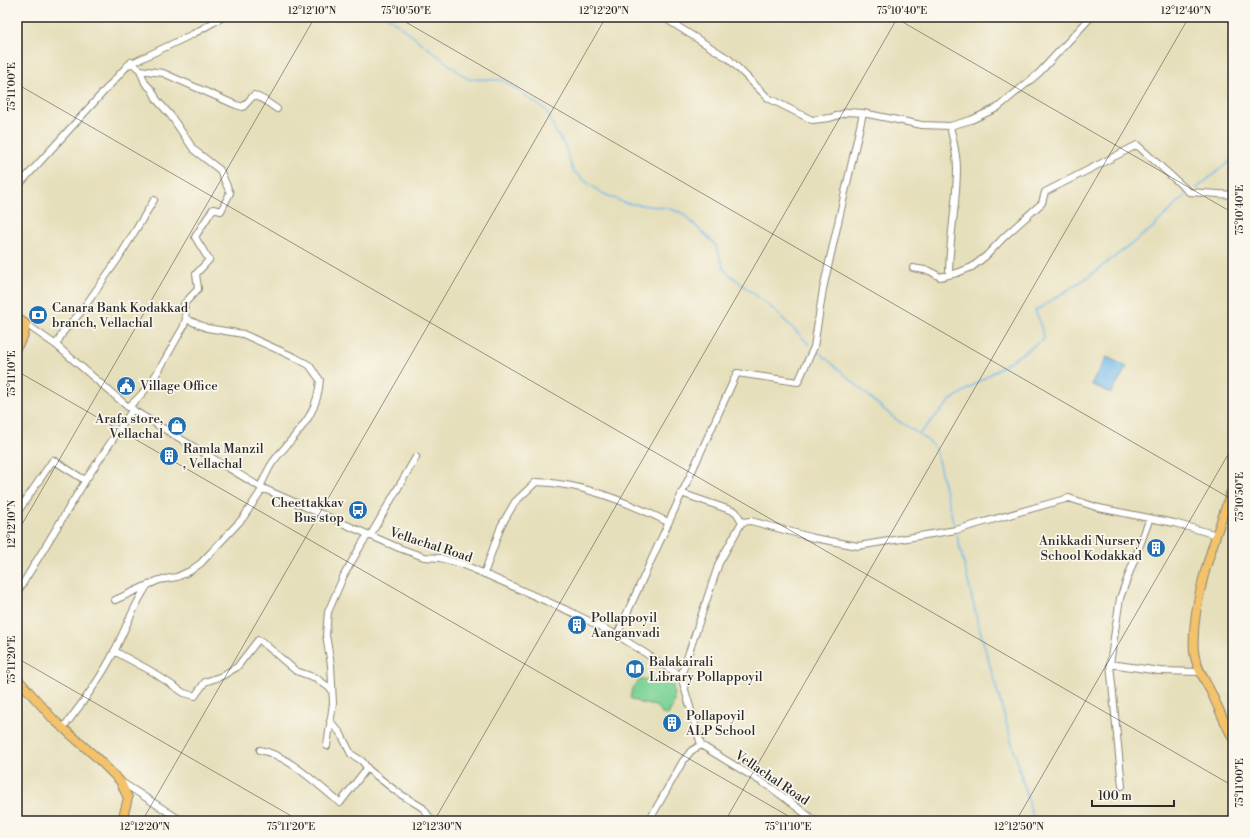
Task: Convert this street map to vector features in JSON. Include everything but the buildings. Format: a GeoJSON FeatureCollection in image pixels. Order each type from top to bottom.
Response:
{"type":"FeatureCollection","features":[{"type":"Feature","properties":{"kind":"main road"},"geometry":{"type":"LineString","coordinates":[[17,318],[26,324],[24,335],[17,347]]}},
{"type":"Feature","properties":{"kind":"main road"},"geometry":{"type":"LineString","coordinates":[[1233,486],[1208,565],[1195,628],[1194,653],[1200,672],[1233,739]]}},
{"type":"Feature","properties":{"kind":"main road"},"geometry":{"type":"LineString","coordinates":[[17,678],[25,689],[63,728],[95,756],[120,781],[128,798],[122,821]]}},
{"type":"Feature","properties":{"kind":"street"},"geometry":{"type":"LineString","coordinates":[[17,187],[131,62],[193,34],[223,17]]}},
{"type":"Feature","properties":{"kind":"street"},"geometry":{"type":"LineString","coordinates":[[663,17],[729,59],[768,98],[812,120],[830,118],[848,112],[863,113],[922,125],[950,126],[971,120],[997,108],[1038,73],[1091,17]]}},
{"type":"Feature","properties":{"kind":"street"},"geometry":{"type":"LineString","coordinates":[[17,593],[87,478],[131,408],[151,381],[183,328],[186,319],[184,304],[198,289],[196,274],[208,260],[195,237],[213,209],[221,211],[230,193],[220,170],[194,150],[175,122],[157,100],[152,90],[145,83],[140,70],[131,62]]}},
{"type":"Feature","properties":{"kind":"street"},"geometry":{"type":"LineString","coordinates":[[140,70],[163,73],[236,106],[243,107],[254,95],[277,109]]}},
{"type":"Feature","properties":{"kind":"street"},"geometry":{"type":"LineString","coordinates":[[617,635],[737,373],[798,382],[814,347],[823,289],[863,113]]}},
{"type":"Feature","properties":{"kind":"street"},"geometry":{"type":"LineString","coordinates":[[949,275],[949,246],[955,212],[957,168],[950,126]]}},
{"type":"Feature","properties":{"kind":"street"},"geometry":{"type":"LineString","coordinates":[[913,268],[930,271],[940,277],[972,267],[986,256],[1004,237],[1042,203],[1045,192],[1095,165],[1113,158],[1138,145],[1189,192],[1233,196]]}},
{"type":"Feature","properties":{"kind":"street"},"geometry":{"type":"LineString","coordinates":[[56,345],[63,332],[80,313],[118,259],[154,200]]}},
{"type":"Feature","properties":{"kind":"street"},"geometry":{"type":"LineString","coordinates":[[115,600],[159,580],[177,577],[190,571],[200,563],[239,522],[262,487],[272,463],[306,425],[319,395],[320,380],[309,365],[243,334],[207,328],[186,319]]}},
{"type":"Feature","properties":{"kind":"street","name":"Vellachal Road"},"geometry":{"type":"LineString","coordinates":[[26,324],[56,345],[131,408],[262,487],[369,535],[424,557],[440,558],[462,564],[571,612],[617,635],[681,676]]}},
{"type":"Feature","properties":{"kind":"street"},"geometry":{"type":"LineString","coordinates":[[327,746],[332,703],[331,665],[326,635],[329,620],[328,612],[344,575],[362,542],[369,535],[416,457]]}},
{"type":"Feature","properties":{"kind":"street"},"geometry":{"type":"LineString","coordinates":[[17,513],[53,460],[83,479],[87,478]]}},
{"type":"Feature","properties":{"kind":"street"},"geometry":{"type":"LineString","coordinates":[[484,574],[501,526],[515,502],[536,482],[558,482],[584,488],[668,522]]}},
{"type":"Feature","properties":{"kind":"street"},"geometry":{"type":"LineString","coordinates":[[681,493],[736,512],[742,522]]}},
{"type":"Feature","properties":{"kind":"street"},"geometry":{"type":"LineString","coordinates":[[742,522],[751,521],[814,538],[858,546],[956,530],[1069,498],[1099,508],[1174,522],[1217,535]]}},
{"type":"Feature","properties":{"kind":"street"},"geometry":{"type":"LineString","coordinates":[[1122,786],[1110,664],[1120,598],[1150,518]]}},
{"type":"Feature","properties":{"kind":"street"},"geometry":{"type":"LineString","coordinates":[[649,821],[683,761],[691,751],[701,745],[681,676],[719,563],[742,522]]}},
{"type":"Feature","properties":{"kind":"street"},"geometry":{"type":"LineString","coordinates":[[63,728],[87,698],[114,651],[136,603],[147,585]]}},
{"type":"Feature","properties":{"kind":"street"},"geometry":{"type":"LineString","coordinates":[[114,651],[151,671],[184,693],[195,696],[205,682],[222,676],[237,667],[258,640],[261,640],[296,671],[316,678],[332,689]]}},
{"type":"Feature","properties":{"kind":"street"},"geometry":{"type":"LineString","coordinates":[[1110,664],[1160,671],[1200,672]]}},
{"type":"Feature","properties":{"kind":"street"},"geometry":{"type":"LineString","coordinates":[[330,721],[338,730],[351,754],[362,761],[367,768],[397,792],[423,808],[432,821]]}},
{"type":"Feature","properties":{"kind":"street","name":"Vellachal Road"},"geometry":{"type":"LineString","coordinates":[[701,745],[773,789],[814,821]]}},
{"type":"Feature","properties":{"kind":"street"},"geometry":{"type":"LineString","coordinates":[[260,750],[266,751],[293,765],[340,803],[367,768]]}},
{"type":"Feature","properties":{"kind":"street"},"geometry":{"type":"LineString","coordinates":[[120,781],[182,821]]}},
{"type":"Feature","properties":{"kind":"green space"},"geometry":{"type":"Polygon","coordinates":[[[640,680],[666,680],[673,685],[674,703],[668,715],[662,714],[656,706],[640,703],[630,698],[632,688],[640,680]]]}},
{"type":"Feature","properties":{"kind":"water"},"geometry":{"type":"Polygon","coordinates":[[[1107,357],[1127,367],[1111,393],[1091,384],[1107,357]]]}},
{"type":"Feature","properties":{"kind":"waterway"},"geometry":{"type":"LineString","coordinates":[[388,17],[468,79],[503,80],[546,110],[557,134],[565,146],[573,171],[602,193],[625,203],[667,208],[682,213],[715,244],[725,271],[773,309],[809,344]]}},
{"type":"Feature","properties":{"kind":"waterway"},"geometry":{"type":"LineString","coordinates":[[1197,188],[1230,161],[1233,164]]}},
{"type":"Feature","properties":{"kind":"waterway"},"geometry":{"type":"LineString","coordinates":[[919,434],[951,400],[1044,339],[1039,319],[1035,311],[1088,277],[1151,229],[1186,195]]}},
{"type":"Feature","properties":{"kind":"waterway"},"geometry":{"type":"LineString","coordinates":[[817,351],[893,417],[921,435],[935,448],[954,525]]}},
{"type":"Feature","properties":{"kind":"waterway"},"geometry":{"type":"LineString","coordinates":[[957,535],[979,627],[1034,821]]}},
{"type":"Feature","properties":{"kind":"place","name":"Canara Bank Kodakkad branch, Vellachal"},"geometry":{"type":"Point","coordinates":[38,315]}},
{"type":"Feature","properties":{"kind":"place","name":"Village Office"},"geometry":{"type":"Point","coordinates":[126,386]}},
{"type":"Feature","properties":{"kind":"place","name":"Arafa store, Vellachal"},"geometry":{"type":"Point","coordinates":[177,426]}},
{"type":"Feature","properties":{"kind":"place","name":"Ramla Manzil , Vellachal"},"geometry":{"type":"Point","coordinates":[169,456]}},
{"type":"Feature","properties":{"kind":"place","name":"Cheettakkav Bus stop"},"geometry":{"type":"Point","coordinates":[358,510]}},
{"type":"Feature","properties":{"kind":"place","name":"Anikkadi Nursery School Kodakkad"},"geometry":{"type":"Point","coordinates":[1156,548]}},
{"type":"Feature","properties":{"kind":"place","name":"Pollappoyil Aanganvadi"},"geometry":{"type":"Point","coordinates":[577,625]}},
{"type":"Feature","properties":{"kind":"place","name":"Balakairali Library Pollappoyil"},"geometry":{"type":"Point","coordinates":[635,669]}},
{"type":"Feature","properties":{"kind":"place","name":"Pollapoyil ALP School"},"geometry":{"type":"Point","coordinates":[672,723]}}]}
